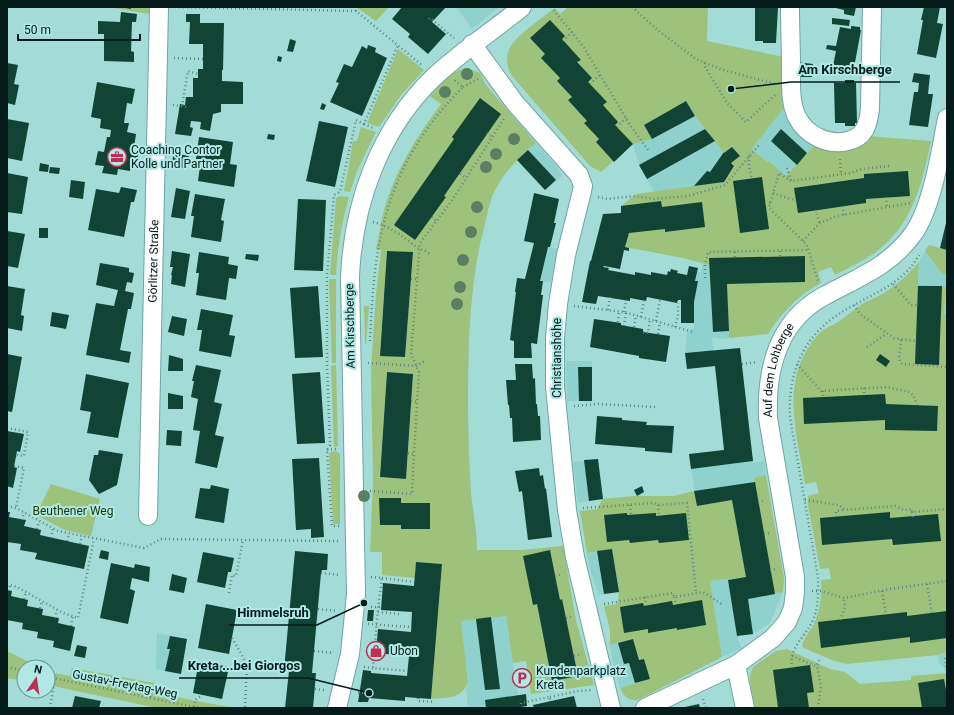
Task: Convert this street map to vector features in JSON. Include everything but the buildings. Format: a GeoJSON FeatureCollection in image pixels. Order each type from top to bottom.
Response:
{"type":"FeatureCollection","features":[{"type":"Feature","properties":{"kind":"street","name":"Görlitzer Straße"},"geometry":{"type":"LineString","coordinates":[[148,516],[159,7]]}},
{"type":"Feature","properties":{"kind":"street","name":"Am Kirschberge"},"geometry":{"type":"LineString","coordinates":[[337,708],[350,654],[356,594],[350,277],[351,253],[357,218],[368,179],[382,147],[401,117],[421,91],[470,46],[522,7]]}},
{"type":"Feature","properties":{"kind":"street"},"geometry":{"type":"LineString","coordinates":[[790,7],[788,88],[796,116],[804,129],[814,136],[828,142],[839,143],[852,140],[863,133],[868,123],[870,109],[872,7]]}},
{"type":"Feature","properties":{"kind":"street","name":"Christianshöhe"},"geometry":{"type":"LineString","coordinates":[[470,46],[515,103],[579,175],[583,186],[566,255],[558,304],[554,354],[556,408],[567,510],[575,557],[611,708]]}},
{"type":"Feature","properties":{"kind":"street","name":"Auf dem Lohberge"},"geometry":{"type":"LineString","coordinates":[[645,708],[736,665],[773,638],[787,622],[793,608],[795,577],[768,418],[767,399],[773,360],[787,328],[802,311],[823,297],[868,274],[897,253],[915,232],[928,205],[947,118]]}},
{"type":"Feature","properties":{"kind":"street"},"geometry":{"type":"LineString","coordinates":[[736,665],[745,708]]}},
{"type":"Feature","properties":{"kind":"path"},"geometry":{"type":"LineString","coordinates":[[175,7],[356,12],[398,45],[435,77],[449,77],[463,86],[428,126],[410,154],[389,204],[379,251],[372,306],[370,342]]}},
{"type":"Feature","properties":{"kind":"path"},"geometry":{"type":"LineString","coordinates":[[356,12],[357,7]]}},
{"type":"Feature","properties":{"kind":"path"},"geometry":{"type":"LineString","coordinates":[[551,7],[583,46],[626,118],[648,150]]}},
{"type":"Feature","properties":{"kind":"path"},"geometry":{"type":"LineString","coordinates":[[632,7],[660,32],[696,59],[723,70],[788,88]]}},
{"type":"Feature","properties":{"kind":"path"},"geometry":{"type":"LineString","coordinates":[[429,19],[430,18],[470,46]]}},
{"type":"Feature","properties":{"kind":"path"},"geometry":{"type":"LineString","coordinates":[[563,41],[572,32]]}},
{"type":"Feature","properties":{"kind":"path"},"geometry":{"type":"LineString","coordinates":[[158,58],[203,59]]}},
{"type":"Feature","properties":{"kind":"path"},"geometry":{"type":"LineString","coordinates":[[705,63],[704,65],[727,103],[746,122],[788,88]]}},
{"type":"Feature","properties":{"kind":"path"},"geometry":{"type":"LineString","coordinates":[[182,106],[188,71],[198,74]]}},
{"type":"Feature","properties":{"kind":"path"},"geometry":{"type":"LineString","coordinates":[[590,84],[600,74]]}},
{"type":"Feature","properties":{"kind":"path"},"geometry":{"type":"LineString","coordinates":[[373,491],[412,494],[419,372],[411,354],[420,243],[466,178],[509,112]]}},
{"type":"Feature","properties":{"kind":"path"},"geometry":{"type":"LineString","coordinates":[[617,127],[626,118]]}},
{"type":"Feature","properties":{"kind":"path"},"geometry":{"type":"LineString","coordinates":[[364,124],[378,130]]}},
{"type":"Feature","properties":{"kind":"path"},"geometry":{"type":"LineString","coordinates":[[487,133],[493,137]]}},
{"type":"Feature","properties":{"kind":"path"},"geometry":{"type":"LineString","coordinates":[[607,199],[633,196],[654,199],[688,196],[725,185],[759,145]]}},
{"type":"Feature","properties":{"kind":"path"},"geometry":{"type":"LineString","coordinates":[[749,156],[749,166],[752,179]]}},
{"type":"Feature","properties":{"kind":"path"},"geometry":{"type":"LineString","coordinates":[[840,158],[840,174]]}},
{"type":"Feature","properties":{"kind":"path"},"geometry":{"type":"LineString","coordinates":[[823,297],[807,245],[769,208],[779,173],[790,181],[890,166]]}},
{"type":"Feature","properties":{"kind":"path"},"geometry":{"type":"LineString","coordinates":[[787,168],[790,181]]}},
{"type":"Feature","properties":{"kind":"path"},"geometry":{"type":"LineString","coordinates":[[460,174],[466,178]]}},
{"type":"Feature","properties":{"kind":"path"},"geometry":{"type":"LineString","coordinates":[[773,193],[796,201]]}},
{"type":"Feature","properties":{"kind":"path"},"geometry":{"type":"LineString","coordinates":[[886,197],[887,207]]}},
{"type":"Feature","properties":{"kind":"path"},"geometry":{"type":"LineString","coordinates":[[765,203],[771,203]]}},
{"type":"Feature","properties":{"kind":"path"},"geometry":{"type":"LineString","coordinates":[[803,241],[820,223],[837,216],[910,203],[928,205]]}},
{"type":"Feature","properties":{"kind":"path"},"geometry":{"type":"LineString","coordinates":[[843,206],[844,215]]}},
{"type":"Feature","properties":{"kind":"path"},"geometry":{"type":"LineString","coordinates":[[815,210],[820,223]]}},
{"type":"Feature","properties":{"kind":"path"},"geometry":{"type":"LineString","coordinates":[[432,217],[436,221]]}},
{"type":"Feature","properties":{"kind":"path"},"geometry":{"type":"LineString","coordinates":[[357,218],[381,224],[419,249],[430,254]]}},
{"type":"Feature","properties":{"kind":"path"},"geometry":{"type":"LineString","coordinates":[[705,278],[705,265],[708,252],[809,250]]}},
{"type":"Feature","properties":{"kind":"path"},"geometry":{"type":"LineString","coordinates":[[780,251],[780,256]]}},
{"type":"Feature","properties":{"kind":"path"},"geometry":{"type":"LineString","coordinates":[[735,252],[735,257]]}},
{"type":"Feature","properties":{"kind":"path"},"geometry":{"type":"LineString","coordinates":[[792,668],[790,659],[795,648],[812,622],[819,596],[818,577],[790,417],[789,403],[797,364],[806,346],[814,335],[828,322],[854,305],[893,284],[905,273],[920,254]]}},
{"type":"Feature","properties":{"kind":"path"},"geometry":{"type":"LineString","coordinates":[[411,279],[417,279]]}},
{"type":"Feature","properties":{"kind":"path"},"geometry":{"type":"LineString","coordinates":[[893,284],[911,305],[917,305]]}},
{"type":"Feature","properties":{"kind":"path"},"geometry":{"type":"LineString","coordinates":[[608,310],[610,298]]}},
{"type":"Feature","properties":{"kind":"path"},"geometry":{"type":"LineString","coordinates":[[624,326],[626,300]]}},
{"type":"Feature","properties":{"kind":"path"},"geometry":{"type":"LineString","coordinates":[[642,317],[644,300]]}},
{"type":"Feature","properties":{"kind":"path"},"geometry":{"type":"LineString","coordinates":[[656,321],[660,300]]}},
{"type":"Feature","properties":{"kind":"path"},"geometry":{"type":"LineString","coordinates":[[558,304],[625,312],[693,332]]}},
{"type":"Feature","properties":{"kind":"path"},"geometry":{"type":"LineString","coordinates":[[675,327],[678,316],[678,304]]}},
{"type":"Feature","properties":{"kind":"path"},"geometry":{"type":"LineString","coordinates":[[854,305],[860,314],[886,334],[901,340],[916,341]]}},
{"type":"Feature","properties":{"kind":"path"},"geometry":{"type":"LineString","coordinates":[[618,322],[619,312]]}},
{"type":"Feature","properties":{"kind":"path"},"geometry":{"type":"LineString","coordinates":[[634,328],[636,315]]}},
{"type":"Feature","properties":{"kind":"path"},"geometry":{"type":"LineString","coordinates":[[643,332],[648,333],[650,320]]}},
{"type":"Feature","properties":{"kind":"path"},"geometry":{"type":"LineString","coordinates":[[658,334],[660,322]]}},
{"type":"Feature","properties":{"kind":"path"},"geometry":{"type":"LineString","coordinates":[[407,330],[413,331]]}},
{"type":"Feature","properties":{"kind":"path"},"geometry":{"type":"LineString","coordinates":[[867,347],[886,334]]}},
{"type":"Feature","properties":{"kind":"path"},"geometry":{"type":"LineString","coordinates":[[901,340],[899,358],[902,364],[947,367]]}},
{"type":"Feature","properties":{"kind":"path"},"geometry":{"type":"LineString","coordinates":[[369,356],[370,363],[416,366],[425,361]]}},
{"type":"Feature","properties":{"kind":"path"},"geometry":{"type":"LineString","coordinates":[[327,363],[333,363]]}},
{"type":"Feature","properties":{"kind":"path"},"geometry":{"type":"LineString","coordinates":[[797,364],[821,391],[888,387],[910,392],[915,396],[917,405]]}},
{"type":"Feature","properties":{"kind":"path"},"geometry":{"type":"LineString","coordinates":[[864,388],[864,395]]}},
{"type":"Feature","properties":{"kind":"path"},"geometry":{"type":"LineString","coordinates":[[823,391],[823,397]]}},
{"type":"Feature","properties":{"kind":"path"},"geometry":{"type":"LineString","coordinates":[[411,401],[417,402]]}},
{"type":"Feature","properties":{"kind":"path"},"geometry":{"type":"LineString","coordinates":[[556,408],[598,404],[655,407]]}},
{"type":"Feature","properties":{"kind":"path"},"geometry":{"type":"LineString","coordinates":[[7,428],[28,432],[24,456],[16,455]]}},
{"type":"Feature","properties":{"kind":"path"},"geometry":{"type":"LineString","coordinates":[[408,453],[414,454]]}},
{"type":"Feature","properties":{"kind":"path"},"geometry":{"type":"LineString","coordinates":[[14,466],[24,468],[16,508]]}},
{"type":"Feature","properties":{"kind":"path"},"geometry":{"type":"LineString","coordinates":[[805,500],[839,505],[844,510]]}},
{"type":"Feature","properties":{"kind":"path"},"geometry":{"type":"LineString","coordinates":[[588,508],[653,503],[658,505],[687,503],[696,593]]}},
{"type":"Feature","properties":{"kind":"path"},"geometry":{"type":"LineString","coordinates":[[630,505],[631,515]]}},
{"type":"Feature","properties":{"kind":"path"},"geometry":{"type":"LineString","coordinates":[[658,505],[659,516]]}},
{"type":"Feature","properties":{"kind":"path"},"geometry":{"type":"LineString","coordinates":[[836,517],[836,511],[895,506],[904,510],[912,509],[913,517]]}},
{"type":"Feature","properties":{"kind":"path"},"geometry":{"type":"LineString","coordinates":[[7,507],[16,508],[58,531],[144,548],[161,540],[354,541]]}},
{"type":"Feature","properties":{"kind":"path"},"geometry":{"type":"LineString","coordinates":[[872,508],[872,514]]}},
{"type":"Feature","properties":{"kind":"path"},"geometry":{"type":"LineString","coordinates":[[912,512],[947,509]]}},
{"type":"Feature","properties":{"kind":"path"},"geometry":{"type":"LineString","coordinates":[[22,520],[24,512]]}},
{"type":"Feature","properties":{"kind":"path"},"geometry":{"type":"LineString","coordinates":[[37,529],[39,520]]}},
{"type":"Feature","properties":{"kind":"path"},"geometry":{"type":"LineString","coordinates":[[51,538],[53,528]]}},
{"type":"Feature","properties":{"kind":"path"},"geometry":{"type":"LineString","coordinates":[[68,541],[69,534]]}},
{"type":"Feature","properties":{"kind":"path"},"geometry":{"type":"LineString","coordinates":[[80,544],[82,536]]}},
{"type":"Feature","properties":{"kind":"path"},"geometry":{"type":"LineString","coordinates":[[8,585],[26,592],[57,610],[78,618],[94,539]]}},
{"type":"Feature","properties":{"kind":"path"},"geometry":{"type":"LineString","coordinates":[[229,593],[232,575],[236,576],[243,540]]}},
{"type":"Feature","properties":{"kind":"path"},"geometry":{"type":"LineString","coordinates":[[321,573],[331,574]]}},
{"type":"Feature","properties":{"kind":"path"},"geometry":{"type":"LineString","coordinates":[[375,578],[414,582]]}},
{"type":"Feature","properties":{"kind":"path"},"geometry":{"type":"LineString","coordinates":[[376,673],[374,650],[382,578]]}},
{"type":"Feature","properties":{"kind":"path"},"geometry":{"type":"LineString","coordinates":[[402,580],[402,585]]}},
{"type":"Feature","properties":{"kind":"path"},"geometry":{"type":"LineString","coordinates":[[821,591],[844,598],[947,581]]}},
{"type":"Feature","properties":{"kind":"path"},"geometry":{"type":"LineString","coordinates":[[927,584],[932,614]]}},
{"type":"Feature","properties":{"kind":"path"},"geometry":{"type":"LineString","coordinates":[[8,585],[9,591]]}},
{"type":"Feature","properties":{"kind":"path"},"geometry":{"type":"LineString","coordinates":[[882,591],[886,614]]}},
{"type":"Feature","properties":{"kind":"path"},"geometry":{"type":"LineString","coordinates":[[24,599],[26,592]]}},
{"type":"Feature","properties":{"kind":"path"},"geometry":{"type":"LineString","coordinates":[[674,597],[703,592],[723,605]]}},
{"type":"Feature","properties":{"kind":"path"},"geometry":{"type":"LineString","coordinates":[[606,603],[673,593],[676,604]]}},
{"type":"Feature","properties":{"kind":"path"},"geometry":{"type":"LineString","coordinates":[[645,597],[646,606]]}},
{"type":"Feature","properties":{"kind":"path"},"geometry":{"type":"LineString","coordinates":[[840,620],[845,607],[844,598]]}},
{"type":"Feature","properties":{"kind":"path"},"geometry":{"type":"LineString","coordinates":[[40,608],[42,601]]}},
{"type":"Feature","properties":{"kind":"path"},"geometry":{"type":"LineString","coordinates":[[318,609],[329,610]]}},
{"type":"Feature","properties":{"kind":"path"},"geometry":{"type":"LineString","coordinates":[[55,618],[57,610]]}},
{"type":"Feature","properties":{"kind":"path"},"geometry":{"type":"LineString","coordinates":[[378,612],[399,614],[399,611]]}},
{"type":"Feature","properties":{"kind":"path"},"geometry":{"type":"LineString","coordinates":[[71,626],[73,616]]}},
{"type":"Feature","properties":{"kind":"path"},"geometry":{"type":"LineString","coordinates":[[373,624],[411,627]]}},
{"type":"Feature","properties":{"kind":"path"},"geometry":{"type":"LineString","coordinates":[[232,638],[247,664],[245,708]]}},
{"type":"Feature","properties":{"kind":"path"},"geometry":{"type":"LineString","coordinates":[[314,651],[326,652]]}},
{"type":"Feature","properties":{"kind":"path"},"geometry":{"type":"LineString","coordinates":[[792,656],[818,668]]}},
{"type":"Feature","properties":{"kind":"path"},"geometry":{"type":"LineString","coordinates":[[945,658],[947,672]]}},
{"type":"Feature","properties":{"kind":"path"},"geometry":{"type":"LineString","coordinates":[[818,708],[821,687],[818,668],[820,659]]}},
{"type":"Feature","properties":{"kind":"path"},"geometry":{"type":"LineString","coordinates":[[363,667],[408,671]]}},
{"type":"Feature","properties":{"kind":"path","name":"Gustav-Freytag-Weg"},"geometry":{"type":"LineString","coordinates":[[56,679],[199,708]]}},
{"type":"Feature","properties":{"kind":"path"},"geometry":{"type":"LineString","coordinates":[[150,697],[151,686]]}},
{"type":"Feature","properties":{"kind":"path"},"geometry":{"type":"LineString","coordinates":[[315,689],[321,690]]}},
{"type":"Feature","properties":{"kind":"path"},"geometry":{"type":"LineString","coordinates":[[521,708],[521,703],[578,691],[606,689]]}},
{"type":"Feature","properties":{"kind":"path"},"geometry":{"type":"LineString","coordinates":[[194,707],[196,700],[202,695]]}},
{"type":"Feature","properties":{"kind":"path"},"geometry":{"type":"LineString","coordinates":[[702,697],[706,708]]}},
{"type":"Feature","properties":{"kind":"path"},"geometry":{"type":"LineString","coordinates":[[418,698],[418,701],[435,702]]}},
{"type":"Feature","properties":{"kind":"shaded area"},"geometry":{"type":"Polygon","coordinates":[[[456,7],[499,7],[472,29],[456,7]]]}},
{"type":"Feature","properties":{"kind":"shaded area"},"geometry":{"type":"Polygon","coordinates":[[[686,101],[695,116],[734,166],[724,182],[654,192],[639,165],[633,144],[651,139],[644,125],[686,101]]]}},
{"type":"Feature","properties":{"kind":"shaded area"},"geometry":{"type":"Polygon","coordinates":[[[786,105],[816,144],[786,176],[752,149],[786,105]]]}},
{"type":"Feature","properties":{"kind":"shaded area"},"geometry":{"type":"Polygon","coordinates":[[[536,143],[556,166],[562,176],[545,190],[517,160],[536,143]]]}},
{"type":"Feature","properties":{"kind":"shaded area"},"geometry":{"type":"Polygon","coordinates":[[[534,243],[557,249],[551,282],[525,279],[534,243]]]}},
{"type":"Feature","properties":{"kind":"shaded area"},"geometry":{"type":"Polygon","coordinates":[[[925,251],[942,274],[947,275],[947,315],[944,315],[942,286],[918,286],[919,262],[925,251]]]}},
{"type":"Feature","properties":{"kind":"shaded area"},"geometry":{"type":"Polygon","coordinates":[[[703,263],[709,265],[710,284],[727,284],[729,338],[719,339],[712,337],[715,366],[687,369],[685,353],[687,333],[694,328],[694,323],[681,323],[681,300],[684,279],[695,281],[697,272],[701,272],[703,263]]]}},
{"type":"Feature","properties":{"kind":"shaded area"},"geometry":{"type":"Polygon","coordinates":[[[566,361],[592,361],[592,401],[567,401],[566,361]]]}},
{"type":"Feature","properties":{"kind":"shaded area"},"geometry":{"type":"Polygon","coordinates":[[[724,450],[753,461],[753,463],[764,461],[766,475],[755,478],[755,482],[732,500],[697,506],[689,454],[724,450]]]}},
{"type":"Feature","properties":{"kind":"shaded area"},"geometry":{"type":"Polygon","coordinates":[[[598,459],[603,499],[578,503],[573,462],[598,459]]]}},
{"type":"Feature","properties":{"kind":"shaded area"},"geometry":{"type":"Polygon","coordinates":[[[612,549],[619,592],[599,595],[590,570],[587,553],[612,549]]]}},
{"type":"Feature","properties":{"kind":"shaded area"},"geometry":{"type":"Polygon","coordinates":[[[746,577],[775,594],[783,592],[770,623],[753,634],[738,636],[738,640],[742,648],[722,657],[710,581],[746,577]]]}},
{"type":"Feature","properties":{"kind":"shaded area"},"geometry":{"type":"Polygon","coordinates":[[[506,616],[518,695],[500,698],[501,708],[468,708],[466,689],[468,682],[461,621],[506,616]]]}},
{"type":"Feature","properties":{"kind":"shaded area"},"geometry":{"type":"Polygon","coordinates":[[[157,633],[187,639],[181,674],[156,669],[157,633]]]}},
{"type":"Feature","properties":{"kind":"shaded area"},"geometry":{"type":"Polygon","coordinates":[[[633,639],[639,660],[644,659],[650,679],[620,688],[613,664],[610,645],[633,639]]]}},
{"type":"Feature","properties":{"kind":"shaded area"},"geometry":{"type":"Polygon","coordinates":[[[947,652],[947,671],[939,663],[938,655],[947,652]]]}},
{"type":"Feature","properties":{"kind":"green space"},"geometry":{"type":"Polygon","coordinates":[[[108,7],[149,7],[149,14],[108,7]]]}},
{"type":"Feature","properties":{"kind":"green space"},"geometry":{"type":"Polygon","coordinates":[[[290,7],[389,7],[376,21],[357,8],[290,7]]]}},
{"type":"Feature","properties":{"kind":"green space"},"geometry":{"type":"Polygon","coordinates":[[[565,7],[708,7],[707,41],[784,57],[786,105],[752,149],[786,176],[816,144],[868,136],[931,141],[924,173],[914,202],[899,229],[889,241],[876,252],[856,264],[835,275],[831,267],[818,272],[821,283],[805,293],[791,305],[768,334],[729,338],[727,284],[710,285],[709,265],[683,258],[625,247],[629,233],[624,234],[621,206],[636,194],[723,182],[734,166],[695,116],[686,101],[644,125],[652,139],[633,144],[601,172],[590,166],[512,76],[508,68],[508,54],[510,48],[518,37],[555,8],[560,14],[566,9],[565,7]]]}},
{"type":"Feature","properties":{"kind":"green space"},"geometry":{"type":"Polygon","coordinates":[[[398,49],[424,70],[401,95],[379,127],[367,123],[398,49]]]}},
{"type":"Feature","properties":{"kind":"green space"},"geometry":{"type":"Polygon","coordinates":[[[465,68],[480,73],[486,85],[536,143],[513,164],[503,176],[495,190],[488,209],[475,270],[468,361],[468,399],[471,493],[476,529],[477,550],[522,550],[563,546],[576,620],[594,685],[531,694],[526,661],[513,663],[506,616],[461,621],[468,682],[462,692],[458,695],[431,699],[442,564],[416,562],[415,578],[382,575],[382,552],[370,552],[373,480],[371,368],[376,294],[381,250],[376,249],[384,210],[394,181],[415,141],[441,104],[430,96],[446,79],[459,70],[465,68]],[[387,251],[380,355],[405,357],[413,252],[387,251]],[[387,372],[380,477],[406,479],[413,374],[387,372]]]}},
{"type":"Feature","properties":{"kind":"green space"},"geometry":{"type":"Polygon","coordinates":[[[361,127],[376,132],[357,171],[350,192],[344,191],[353,141],[357,141],[361,127]]]}},
{"type":"Feature","properties":{"kind":"green space"},"geometry":{"type":"Polygon","coordinates":[[[341,196],[349,197],[340,236],[336,275],[331,275],[336,198],[341,196]]]}},
{"type":"Feature","properties":{"kind":"green space"},"geometry":{"type":"Polygon","coordinates":[[[929,245],[947,250],[947,275],[942,274],[925,251],[929,245]]]}},
{"type":"Feature","properties":{"kind":"green space"},"geometry":{"type":"Polygon","coordinates":[[[919,262],[918,285],[946,287],[944,314],[947,315],[947,652],[938,655],[847,664],[834,661],[802,647],[805,638],[814,624],[818,614],[821,597],[821,580],[831,579],[829,568],[820,569],[808,506],[808,496],[819,493],[816,482],[805,484],[795,427],[794,390],[798,372],[805,354],[818,334],[838,322],[867,301],[889,290],[903,279],[919,262]]]}},
{"type":"Feature","properties":{"kind":"green space"},"geometry":{"type":"Polygon","coordinates":[[[329,279],[336,279],[336,363],[332,363],[329,279]]]}},
{"type":"Feature","properties":{"kind":"green space"},"geometry":{"type":"Polygon","coordinates":[[[364,306],[369,306],[366,344],[365,344],[364,306]]]}},
{"type":"Feature","properties":{"kind":"green space"},"geometry":{"type":"Polygon","coordinates":[[[336,365],[338,446],[334,447],[331,366],[336,365]]]}},
{"type":"Feature","properties":{"kind":"green space"},"geometry":{"type":"Polygon","coordinates":[[[335,451],[339,453],[340,456],[340,524],[333,524],[329,454],[335,451]]]}},
{"type":"Feature","properties":{"kind":"green space"},"geometry":{"type":"Polygon","coordinates":[[[766,475],[784,578],[783,592],[749,598],[746,577],[710,581],[722,657],[638,700],[629,699],[620,688],[650,679],[644,659],[639,660],[633,639],[610,645],[610,630],[604,606],[617,604],[619,592],[612,549],[587,553],[580,511],[597,509],[603,499],[634,496],[674,496],[694,491],[697,506],[732,500],[730,486],[755,482],[754,478],[766,475]]]}},
{"type":"Feature","properties":{"kind":"green space","name":"Beuthener Weg"},"geometry":{"type":"Polygon","coordinates":[[[51,484],[100,499],[91,536],[65,530],[36,515],[51,484]]]}},
{"type":"Feature","properties":{"kind":"green space"},"geometry":{"type":"Polygon","coordinates":[[[787,649],[830,669],[845,672],[860,684],[911,680],[911,676],[947,673],[947,708],[755,708],[750,681],[750,675],[753,667],[776,651],[787,649]]]}},
{"type":"Feature","properties":{"kind":"green space"},"geometry":{"type":"Polygon","coordinates":[[[7,651],[23,659],[16,659],[16,680],[7,678],[7,651]]]}},
{"type":"Feature","properties":{"kind":"green space"},"geometry":{"type":"Polygon","coordinates":[[[72,668],[155,683],[155,693],[234,708],[157,708],[56,687],[56,673],[70,676],[72,668]]]}},
{"type":"Feature","properties":{"kind":"place","name":"Am Kirschberge"},"geometry":{"type":"Point","coordinates":[731,89]}},
{"type":"Feature","properties":{"kind":"place","name":"Coaching Contor Kolle und Partner"},"geometry":{"type":"Point","coordinates":[117,157]}},
{"type":"Feature","properties":{"kind":"place","name":"Himmelsruh"},"geometry":{"type":"Point","coordinates":[364,603]}},
{"type":"Feature","properties":{"kind":"place","name":"Ubon"},"geometry":{"type":"Point","coordinates":[376,651]}},
{"type":"Feature","properties":{"kind":"place","name":"Kundenparkplatz Kreta"},"geometry":{"type":"Point","coordinates":[522,678]}},
{"type":"Feature","properties":{"kind":"place","name":"Kreta ...bei Giorgos"},"geometry":{"type":"Point","coordinates":[369,693]}}]}
